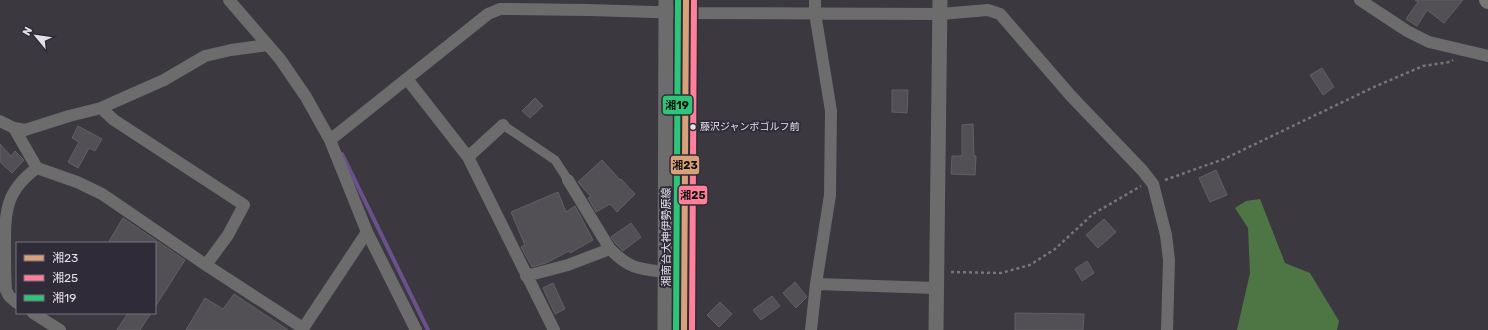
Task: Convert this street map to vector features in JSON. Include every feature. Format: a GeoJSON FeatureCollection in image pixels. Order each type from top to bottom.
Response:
{"type":"FeatureCollection","features":[{"type":"Feature","properties":{"kind":"street"},"geometry":{"type":"LineString","coordinates":[[229,0],[280,59],[306,98],[330,140],[367,232],[416,330]]}},
{"type":"Feature","properties":{"kind":"street"},"geometry":{"type":"LineString","coordinates":[[811,330],[816,284],[830,195],[831,111],[815,13],[815,0]]}},
{"type":"Feature","properties":{"kind":"street"},"geometry":{"type":"LineString","coordinates":[[1360,0],[1407,31],[1429,42],[1488,56]]}},
{"type":"Feature","properties":{"kind":"street","name":"湘南台大神伊勢原線"},"geometry":{"type":"LineString","coordinates":[[665,330],[666,6]]}},
{"type":"Feature","properties":{"kind":"street"},"geometry":{"type":"LineString","coordinates":[[330,140],[488,14],[500,9],[687,6],[815,13],[940,7],[988,10],[1000,14],[1070,96],[1152,182],[1166,235],[1170,260],[1167,330]]}},
{"type":"Feature","properties":{"kind":"street","name":"湘南台大神伊勢原線"},"geometry":{"type":"LineString","coordinates":[[684,330],[687,6]]}},
{"type":"Feature","properties":{"kind":"street"},"geometry":{"type":"LineString","coordinates":[[936,330],[940,7]]}},
{"type":"Feature","properties":{"kind":"street"},"geometry":{"type":"LineString","coordinates":[[0,121],[14,128],[25,130],[101,108],[164,80],[205,56],[231,50],[268,45]]}},
{"type":"Feature","properties":{"kind":"street"},"geometry":{"type":"LineString","coordinates":[[408,79],[468,157],[554,330]]}},
{"type":"Feature","properties":{"kind":"street"},"geometry":{"type":"LineString","coordinates":[[101,108],[114,120],[244,205],[228,235],[206,265]]}},
{"type":"Feature","properties":{"kind":"street"},"geometry":{"type":"LineString","coordinates":[[468,157],[503,125],[555,160],[610,249],[626,263],[639,269],[666,272]]}},
{"type":"Feature","properties":{"kind":"street"},"geometry":{"type":"LineString","coordinates":[[14,128],[38,168],[95,190],[303,329],[367,232]]}},
{"type":"Feature","properties":{"kind":"street"},"geometry":{"type":"LineString","coordinates":[[16,302],[9,296],[3,287],[5,221],[9,202],[16,189],[25,177],[38,168]]}},
{"type":"Feature","properties":{"kind":"street"},"geometry":{"type":"LineString","coordinates":[[526,276],[568,265],[610,249]]}},
{"type":"Feature","properties":{"kind":"street"},"geometry":{"type":"LineString","coordinates":[[816,284],[936,288]]}},
{"type":"Feature","properties":{"kind":"street"},"geometry":{"type":"LineString","coordinates":[[35,314],[60,330]]}},
{"type":"Feature","properties":{"kind":"path"},"geometry":{"type":"LineString","coordinates":[[936,271],[1002,273],[1030,265],[1055,249],[1093,214],[1152,182],[1224,159],[1374,86],[1423,66],[1450,62],[1466,52]]}},
{"type":"Feature","properties":{"kind":"green space"},"geometry":{"type":"Polygon","coordinates":[[[1260,199],[1285,263],[1310,273],[1339,321],[1337,330],[1237,330],[1250,273],[1248,228],[1235,208],[1246,201],[1260,199]]]}},
{"type":"Feature","properties":{"kind":"building"},"geometry":{"type":"Polygon","coordinates":[[[1415,0],[1463,0],[1444,23],[1427,10],[1417,26],[1406,19],[1418,2],[1415,0]]]}},
{"type":"Feature","properties":{"kind":"building"},"geometry":{"type":"Polygon","coordinates":[[[1322,68],[1334,87],[1323,95],[1310,75],[1322,68]]]}},
{"type":"Feature","properties":{"kind":"building"},"geometry":{"type":"Polygon","coordinates":[[[892,90],[908,90],[907,113],[892,112],[892,90]]]}},
{"type":"Feature","properties":{"kind":"building"},"geometry":{"type":"Polygon","coordinates":[[[535,98],[543,106],[530,118],[522,111],[535,98]]]}},
{"type":"Feature","properties":{"kind":"building"},"geometry":{"type":"Polygon","coordinates":[[[973,124],[974,156],[976,156],[975,175],[951,174],[952,156],[962,156],[962,125],[973,124]]]}},
{"type":"Feature","properties":{"kind":"building"},"geometry":{"type":"Polygon","coordinates":[[[78,126],[102,139],[95,151],[89,148],[78,168],[68,162],[79,142],[72,138],[78,126]]]}},
{"type":"Feature","properties":{"kind":"building"},"geometry":{"type":"Polygon","coordinates":[[[0,144],[11,156],[15,151],[24,160],[12,173],[0,162],[0,144]]]}},
{"type":"Feature","properties":{"kind":"building"},"geometry":{"type":"Polygon","coordinates":[[[602,160],[635,194],[617,212],[610,204],[596,212],[588,198],[591,197],[578,182],[602,160]]]}},
{"type":"Feature","properties":{"kind":"building"},"geometry":{"type":"Polygon","coordinates":[[[1216,170],[1227,195],[1210,202],[1199,178],[1216,170]]]}},
{"type":"Feature","properties":{"kind":"building"},"geometry":{"type":"Polygon","coordinates":[[[558,192],[566,212],[575,206],[593,240],[570,253],[569,251],[546,263],[532,267],[521,247],[525,245],[511,212],[558,192]]]}},
{"type":"Feature","properties":{"kind":"building"},"geometry":{"type":"Polygon","coordinates":[[[123,218],[185,260],[156,305],[156,242],[109,242],[123,218]]]}},
{"type":"Feature","properties":{"kind":"building"},"geometry":{"type":"Polygon","coordinates":[[[1104,219],[1116,232],[1098,248],[1086,235],[1104,219]]]}},
{"type":"Feature","properties":{"kind":"building"},"geometry":{"type":"Polygon","coordinates":[[[631,223],[641,237],[623,251],[611,237],[631,223]]]}},
{"type":"Feature","properties":{"kind":"building"},"geometry":{"type":"Polygon","coordinates":[[[1087,261],[1094,273],[1082,281],[1075,269],[1087,261]]]}},
{"type":"Feature","properties":{"kind":"building"},"geometry":{"type":"Polygon","coordinates":[[[795,282],[807,297],[796,308],[783,293],[795,282]]]}},
{"type":"Feature","properties":{"kind":"building"},"geometry":{"type":"Polygon","coordinates":[[[553,283],[565,309],[555,314],[543,288],[553,283]]]}},
{"type":"Feature","properties":{"kind":"building"},"geometry":{"type":"Polygon","coordinates":[[[234,294],[288,330],[186,330],[205,298],[223,309],[234,294]]]}},
{"type":"Feature","properties":{"kind":"building"},"geometry":{"type":"Polygon","coordinates":[[[772,296],[780,306],[761,320],[753,310],[772,296]]]}},
{"type":"Feature","properties":{"kind":"building"},"geometry":{"type":"Polygon","coordinates":[[[720,302],[732,314],[719,327],[707,315],[720,302]]]}},
{"type":"Feature","properties":{"kind":"building"},"geometry":{"type":"Polygon","coordinates":[[[1015,313],[1084,314],[1083,330],[1015,330],[1015,313]]]}},
{"type":"Feature","properties":{"kind":"building"},"geometry":{"type":"Polygon","coordinates":[[[127,314],[150,314],[140,330],[117,330],[127,314]]]}},
{"type":"Feature","properties":{"kind":"waterway"},"geometry":{"type":"LineString","coordinates":[[342,154],[428,330]]}},
{"type":"Feature","properties":{"kind":"transit line","name":"湘19"},"geometry":{"type":"LineString","coordinates":[[676,330],[678,0]]}},
{"type":"Feature","properties":{"kind":"transit line","name":"湘23"},"geometry":{"type":"LineString","coordinates":[[684,330],[686,0]]}},
{"type":"Feature","properties":{"kind":"transit line","name":"湘25"},"geometry":{"type":"LineString","coordinates":[[692,330],[694,0]]}},
{"type":"Feature","properties":{"kind":"place","name":"藤沢ジャンボゴルフ前"},"geometry":{"type":"Point","coordinates":[693,127]}}]}
